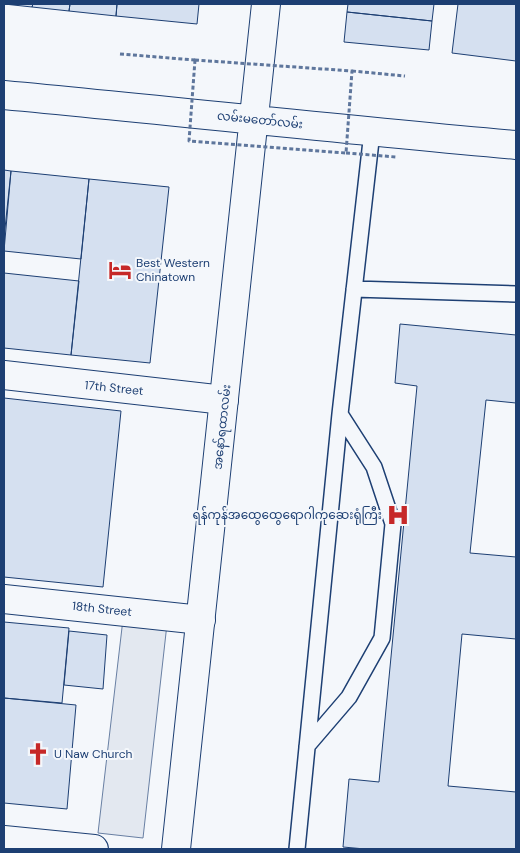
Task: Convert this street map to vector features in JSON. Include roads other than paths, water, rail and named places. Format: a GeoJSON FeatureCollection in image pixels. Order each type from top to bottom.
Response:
{"type":"FeatureCollection","features":[{"type":"Feature","properties":{"kind":"main road","name":"အနော်ရထာလမ်း"},"geometry":{"type":"LineString","coordinates":[[176,849],[266,4]]}},
{"type":"Feature","properties":{"kind":"main road","name":"လမ်းမတော်လမ်း"},"geometry":{"type":"LineString","coordinates":[[4,95],[516,145]]}},
{"type":"Feature","properties":{"kind":"main road","name":"17th Street"},"geometry":{"type":"LineString","coordinates":[[4,375],[224,400]]}},
{"type":"Feature","properties":{"kind":"main road","name":"18th Street"},"geometry":{"type":"LineString","coordinates":[[4,599],[201,620]]}},
{"type":"Feature","properties":{"kind":"main road"},"geometry":{"type":"LineString","coordinates":[[4,840],[94,849]]}},
{"type":"Feature","properties":{"kind":"lane"},"geometry":{"type":"LineString","coordinates":[[297,849],[340,414],[372,132]]}},
{"type":"Feature","properties":{"kind":"lane"},"geometry":{"type":"LineString","coordinates":[[354,289],[516,294]]}},
{"type":"Feature","properties":{"kind":"lane"},"geometry":{"type":"LineString","coordinates":[[307,746],[350,697],[382,638],[393,524],[374,467],[340,414]]}},
{"type":"Feature","properties":{"kind":"place","name":"Best Western Chinatown"},"geometry":{"type":"Point","coordinates":[120,270]}},
{"type":"Feature","properties":{"kind":"place","name":"ရန်ကုန်အထွေထွေရောဂါကုဆေးရုံကြီး"},"geometry":{"type":"Point","coordinates":[398,515]}},
{"type":"Feature","properties":{"kind":"place","name":"U Naw Church"},"geometry":{"type":"Point","coordinates":[38,754]}}]}
